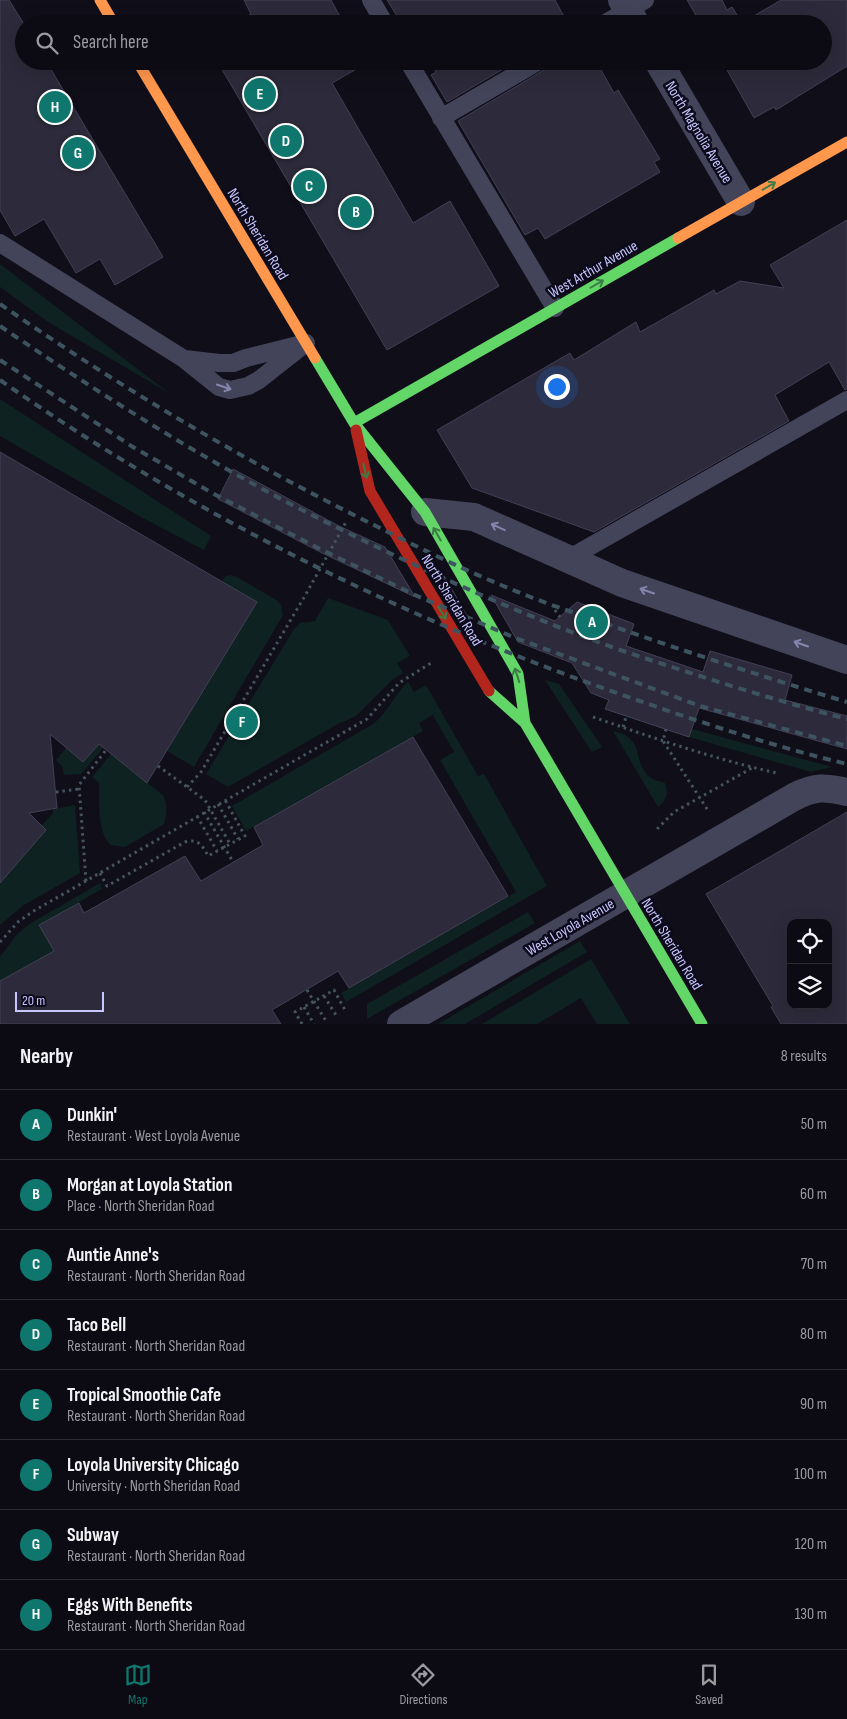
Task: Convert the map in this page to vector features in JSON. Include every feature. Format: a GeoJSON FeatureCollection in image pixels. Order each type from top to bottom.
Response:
{"type":"FeatureCollection","features":[{"type":"Feature","properties":{"kind":"main road"},"geometry":{"type":"LineString","coordinates":[[100,0],[109,15]]}},
{"type":"Feature","properties":{"kind":"main road","name":"North Sheridan Road"},"geometry":{"type":"LineString","coordinates":[[142,70],[354,423],[425,512],[518,674],[525,723]]}},
{"type":"Feature","properties":{"kind":"main road","name":"West Arthur Avenue"},"geometry":{"type":"LineString","coordinates":[[354,423],[847,142]]}},
{"type":"Feature","properties":{"kind":"main road","name":"North Sheridan Road"},"geometry":{"type":"LineString","coordinates":[[354,423],[370,491],[487,689],[525,723],[702,1024]]}},
{"type":"Feature","properties":{"kind":"street","name":"North Magnolia Avenue"},"geometry":{"type":"LineString","coordinates":[[663,70],[741,202]]}},
{"type":"Feature","properties":{"kind":"street"},"geometry":{"type":"LineString","coordinates":[[425,512],[474,517],[622,583],[847,660]]}},
{"type":"Feature","properties":{"kind":"street","name":"West Loyola Avenue"},"geometry":{"type":"LineString","coordinates":[[401,1024],[808,789],[824,787],[847,792]]}},
{"type":"Feature","properties":{"kind":"lane"},"geometry":{"type":"LineString","coordinates":[[372,0],[381,15]]}},
{"type":"Feature","properties":{"kind":"lane"},"geometry":{"type":"LineString","coordinates":[[620,15],[633,8]]}},
{"type":"Feature","properties":{"kind":"lane"},"geometry":{"type":"LineString","coordinates":[[413,70],[555,308]]}},
{"type":"Feature","properties":{"kind":"lane"},"geometry":{"type":"LineString","coordinates":[[441,118],[524,70]]}},
{"type":"Feature","properties":{"kind":"lane"},"geometry":{"type":"LineString","coordinates":[[0,243],[184,359],[219,387],[230,390],[240,389],[259,380],[306,343]]}},
{"type":"Feature","properties":{"kind":"lane"},"geometry":{"type":"LineString","coordinates":[[184,359],[233,363],[306,343]]}},
{"type":"Feature","properties":{"kind":"lane"},"geometry":{"type":"LineString","coordinates":[[568,559],[847,400]]}},
{"type":"Feature","properties":{"kind":"path"},"geometry":{"type":"LineString","coordinates":[[187,787],[201,772],[306,594],[346,522]]}},
{"type":"Feature","properties":{"kind":"path"},"geometry":{"type":"LineString","coordinates":[[555,610],[560,617]]}},
{"type":"Feature","properties":{"kind":"path"},"geometry":{"type":"LineString","coordinates":[[0,942],[18,922],[210,808],[367,719],[399,683],[431,663]]}},
{"type":"Feature","properties":{"kind":"path"},"geometry":{"type":"LineString","coordinates":[[593,717],[663,741],[752,767],[780,773]]}},
{"type":"Feature","properties":{"kind":"path"},"geometry":{"type":"LineString","coordinates":[[623,727],[626,717]]}},
{"type":"Feature","properties":{"kind":"path"},"geometry":{"type":"LineString","coordinates":[[666,729],[663,741],[714,818]]}},
{"type":"Feature","properties":{"kind":"path"},"geometry":{"type":"LineString","coordinates":[[86,881],[79,785],[106,750]]}},
{"type":"Feature","properties":{"kind":"path"},"geometry":{"type":"LineString","coordinates":[[158,766],[205,800],[230,844]]}},
{"type":"Feature","properties":{"kind":"path"},"geometry":{"type":"LineString","coordinates":[[657,829],[674,812],[752,767]]}},
{"type":"Feature","properties":{"kind":"path"},"geometry":{"type":"LineString","coordinates":[[56,792],[79,789]]}},
{"type":"Feature","properties":{"kind":"path"},"geometry":{"type":"LineString","coordinates":[[100,873],[107,886],[190,840],[197,841],[208,856],[245,836],[225,800]]}},
{"type":"Feature","properties":{"kind":"path"},"geometry":{"type":"LineString","coordinates":[[218,804],[238,839]]}},
{"type":"Feature","properties":{"kind":"path"},"geometry":{"type":"LineString","coordinates":[[204,812],[233,862]]}},
{"type":"Feature","properties":{"kind":"path"},"geometry":{"type":"LineString","coordinates":[[197,816],[217,851]]}},
{"type":"Feature","properties":{"kind":"path"},"geometry":{"type":"LineString","coordinates":[[307,990],[326,1021]]}},
{"type":"Feature","properties":{"kind":"path"},"geometry":{"type":"LineString","coordinates":[[302,1024],[295,1012],[334,990],[345,1010]]}},
{"type":"Feature","properties":{"kind":"path"},"geometry":{"type":"LineString","coordinates":[[324,996],[336,1015]]}},
{"type":"Feature","properties":{"kind":"path"},"geometry":{"type":"LineString","coordinates":[[304,1007],[314,1024]]}},
{"type":"Feature","properties":{"kind":"green space"},"geometry":{"type":"Polygon","coordinates":[[[0,264],[169,393],[48,322],[0,287],[0,264]]]}},
{"type":"Feature","properties":{"kind":"green space"},"geometry":{"type":"Polygon","coordinates":[[[0,399],[211,536],[204,550],[141,517],[0,436],[0,399]]]}},
{"type":"Feature","properties":{"kind":"green space"},"geometry":{"type":"Polygon","coordinates":[[[230,575],[237,577],[278,601],[283,615],[194,767],[167,751],[257,602],[222,581],[230,575]]]}},
{"type":"Feature","properties":{"kind":"green space"},"geometry":{"type":"Polygon","coordinates":[[[328,598],[388,620],[410,656],[397,663],[403,673],[392,680],[356,716],[336,725],[228,787],[206,774],[294,629],[300,623],[315,621],[328,598]]]}},
{"type":"Feature","properties":{"kind":"green space"},"geometry":{"type":"Polygon","coordinates":[[[545,680],[559,684],[602,747],[592,752],[545,680]]]}},
{"type":"Feature","properties":{"kind":"green space"},"geometry":{"type":"Polygon","coordinates":[[[408,682],[414,692],[426,685],[478,776],[484,774],[547,886],[346,1002],[341,993],[516,892],[440,760],[454,752],[433,715],[419,723],[423,731],[246,831],[232,806],[373,724],[408,682]]]}},
{"type":"Feature","properties":{"kind":"green space"},"geometry":{"type":"Polygon","coordinates":[[[692,729],[832,767],[811,772],[689,737],[692,729]]]}},
{"type":"Feature","properties":{"kind":"green space"},"geometry":{"type":"Polygon","coordinates":[[[613,731],[624,734],[635,745],[644,771],[650,777],[665,783],[666,796],[658,807],[613,731]]]}},
{"type":"Feature","properties":{"kind":"green space"},"geometry":{"type":"Polygon","coordinates":[[[99,744],[103,748],[81,774],[64,775],[62,766],[56,760],[66,748],[83,762],[99,744]]]}},
{"type":"Feature","properties":{"kind":"green space"},"geometry":{"type":"Polygon","coordinates":[[[111,754],[165,798],[166,813],[164,824],[125,847],[111,845],[106,839],[100,816],[99,783],[92,777],[111,754]]]}},
{"type":"Feature","properties":{"kind":"green space"},"geometry":{"type":"Polygon","coordinates":[[[75,805],[80,873],[24,905],[0,925],[0,883],[41,826],[53,813],[53,809],[75,805]]]}},
{"type":"Feature","properties":{"kind":"green space"},"geometry":{"type":"Polygon","coordinates":[[[100,883],[102,889],[39,925],[55,951],[0,981],[0,957],[17,934],[31,923],[100,883]]]}},
{"type":"Feature","properties":{"kind":"green space"},"geometry":{"type":"Polygon","coordinates":[[[528,912],[535,923],[367,1019],[367,1004],[528,912]]]}},
{"type":"Feature","properties":{"kind":"green space"},"geometry":{"type":"Polygon","coordinates":[[[580,941],[587,952],[465,1024],[438,1024],[580,941]]]}},
{"type":"Feature","properties":{"kind":"green space"},"geometry":{"type":"Polygon","coordinates":[[[591,959],[630,1024],[597,1024],[581,998],[537,1024],[482,1024],[591,959]]]}},
{"type":"Feature","properties":{"kind":"building"},"geometry":{"type":"Polygon","coordinates":[[[0,0],[9,0],[18,15],[15,15],[15,70],[51,70],[163,257],[115,285],[100,259],[76,273],[44,219],[15,236],[0,210],[0,0]]]}},
{"type":"Feature","properties":{"kind":"building"},"geometry":{"type":"Polygon","coordinates":[[[244,0],[331,0],[339,15],[249,15],[251,14],[244,0]]]}},
{"type":"Feature","properties":{"kind":"building"},"geometry":{"type":"Polygon","coordinates":[[[387,0],[555,0],[563,15],[396,15],[387,0]]]}},
{"type":"Feature","properties":{"kind":"building"},"geometry":{"type":"Polygon","coordinates":[[[687,0],[722,0],[727,10],[732,7],[737,15],[696,15],[687,0]]]}},
{"type":"Feature","properties":{"kind":"building"},"geometry":{"type":"Polygon","coordinates":[[[781,0],[847,0],[847,66],[776,110],[774,107],[754,118],[727,70],[832,70],[832,15],[756,15],[781,0]]]}},
{"type":"Feature","properties":{"kind":"building"},"geometry":{"type":"Polygon","coordinates":[[[222,70],[355,70],[332,83],[413,223],[450,201],[499,286],[387,350],[222,70]]]}},
{"type":"Feature","properties":{"kind":"building"},"geometry":{"type":"Polygon","coordinates":[[[435,70],[502,70],[447,102],[431,75],[436,72],[435,70]]]}},
{"type":"Feature","properties":{"kind":"building"},"geometry":{"type":"Polygon","coordinates":[[[544,70],[601,70],[614,93],[618,90],[660,159],[654,162],[660,172],[545,239],[538,228],[525,235],[458,121],[544,70]]]}},
{"type":"Feature","properties":{"kind":"building"},"geometry":{"type":"Polygon","coordinates":[[[847,220],[847,389],[845,390],[829,362],[775,395],[789,421],[594,532],[472,488],[437,430],[570,353],[574,360],[636,322],[640,332],[714,290],[716,294],[740,281],[784,288],[770,265],[847,220]]]}},
{"type":"Feature","properties":{"kind":"building"},"geometry":{"type":"Polygon","coordinates":[[[0,452],[257,602],[147,783],[99,744],[83,762],[50,734],[57,808],[29,813],[46,830],[0,883],[0,452]]]}},
{"type":"Feature","properties":{"kind":"building"},"geometry":{"type":"Polygon","coordinates":[[[233,469],[339,526],[385,547],[415,597],[320,552],[218,499],[233,469]]]}},
{"type":"Feature","properties":{"kind":"building"},"geometry":{"type":"Polygon","coordinates":[[[435,571],[443,574],[470,621],[464,619],[435,571]]]}},
{"type":"Feature","properties":{"kind":"building"},"geometry":{"type":"Polygon","coordinates":[[[491,595],[555,621],[577,602],[634,624],[626,646],[703,672],[710,651],[792,675],[785,700],[847,716],[847,749],[699,708],[689,737],[605,709],[609,700],[591,693],[572,663],[518,642],[491,595]]]}},
{"type":"Feature","properties":{"kind":"building"},"geometry":{"type":"Polygon","coordinates":[[[413,737],[508,896],[349,988],[338,971],[272,1010],[281,1024],[0,1024],[0,981],[54,951],[39,925],[79,903],[84,913],[185,856],[201,881],[263,845],[254,827],[413,737]]]}},
{"type":"Feature","properties":{"kind":"building"},"geometry":{"type":"Polygon","coordinates":[[[847,812],[847,1024],[781,1024],[771,1007],[773,1006],[706,894],[847,812]]]}},
{"type":"Feature","properties":{"kind":"railway"},"geometry":{"type":"LineString","coordinates":[[0,304],[92,365],[185,423],[280,477],[415,546],[539,600],[703,657],[847,702]]}},
{"type":"Feature","properties":{"kind":"railway"},"geometry":{"type":"LineString","coordinates":[[0,326],[121,406],[246,480],[332,525],[440,577],[551,624],[626,652],[764,696],[847,719]]}},
{"type":"Feature","properties":{"kind":"railway"},"geometry":{"type":"LineString","coordinates":[[0,360],[133,447],[214,494],[318,548],[415,595],[513,637],[700,706],[847,746]]}},
{"type":"Feature","properties":{"kind":"railway"},"geometry":{"type":"LineString","coordinates":[[0,380],[75,430],[151,477],[309,563],[390,602],[472,638],[640,701],[743,735],[847,764]]}},
{"type":"Feature","properties":{"kind":"traffic: fast"},"geometry":{"type":"LineString","coordinates":[[354,423],[678,238]]}},
{"type":"Feature","properties":{"kind":"traffic: fast"},"geometry":{"type":"LineString","coordinates":[[315,358],[354,423],[425,512],[518,674],[525,723]]}},
{"type":"Feature","properties":{"kind":"traffic: fast"},"geometry":{"type":"LineString","coordinates":[[489,691],[525,723],[702,1024]]}},
{"type":"Feature","properties":{"kind":"traffic: slow"},"geometry":{"type":"LineString","coordinates":[[100,0],[109,15]]}},
{"type":"Feature","properties":{"kind":"traffic: slow"},"geometry":{"type":"LineString","coordinates":[[142,70],[315,358]]}},
{"type":"Feature","properties":{"kind":"traffic: slow"},"geometry":{"type":"LineString","coordinates":[[678,238],[847,142]]}},
{"type":"Feature","properties":{"kind":"traffic: jam"},"geometry":{"type":"LineString","coordinates":[[356,430],[370,491],[489,691]]}},
{"type":"Feature","properties":{"kind":"place","name":"Tropical Smoothie Cafe"},"geometry":{"type":"Point","coordinates":[260,94]}},
{"type":"Feature","properties":{"kind":"place","name":"Eggs With Benefits"},"geometry":{"type":"Point","coordinates":[55,107]}},
{"type":"Feature","properties":{"kind":"place","name":"Taco Bell"},"geometry":{"type":"Point","coordinates":[286,141]}},
{"type":"Feature","properties":{"kind":"place","name":"Subway"},"geometry":{"type":"Point","coordinates":[78,153]}},
{"type":"Feature","properties":{"kind":"place","name":"Auntie Anne's"},"geometry":{"type":"Point","coordinates":[309,186]}},
{"type":"Feature","properties":{"kind":"place","name":"Morgan at Loyola Station"},"geometry":{"type":"Point","coordinates":[356,212]}},
{"type":"Feature","properties":{"kind":"place","name":"Dunkin'"},"geometry":{"type":"Point","coordinates":[592,622]}},
{"type":"Feature","properties":{"kind":"place","name":"Loyola University Chicago"},"geometry":{"type":"Point","coordinates":[242,722]}}]}
